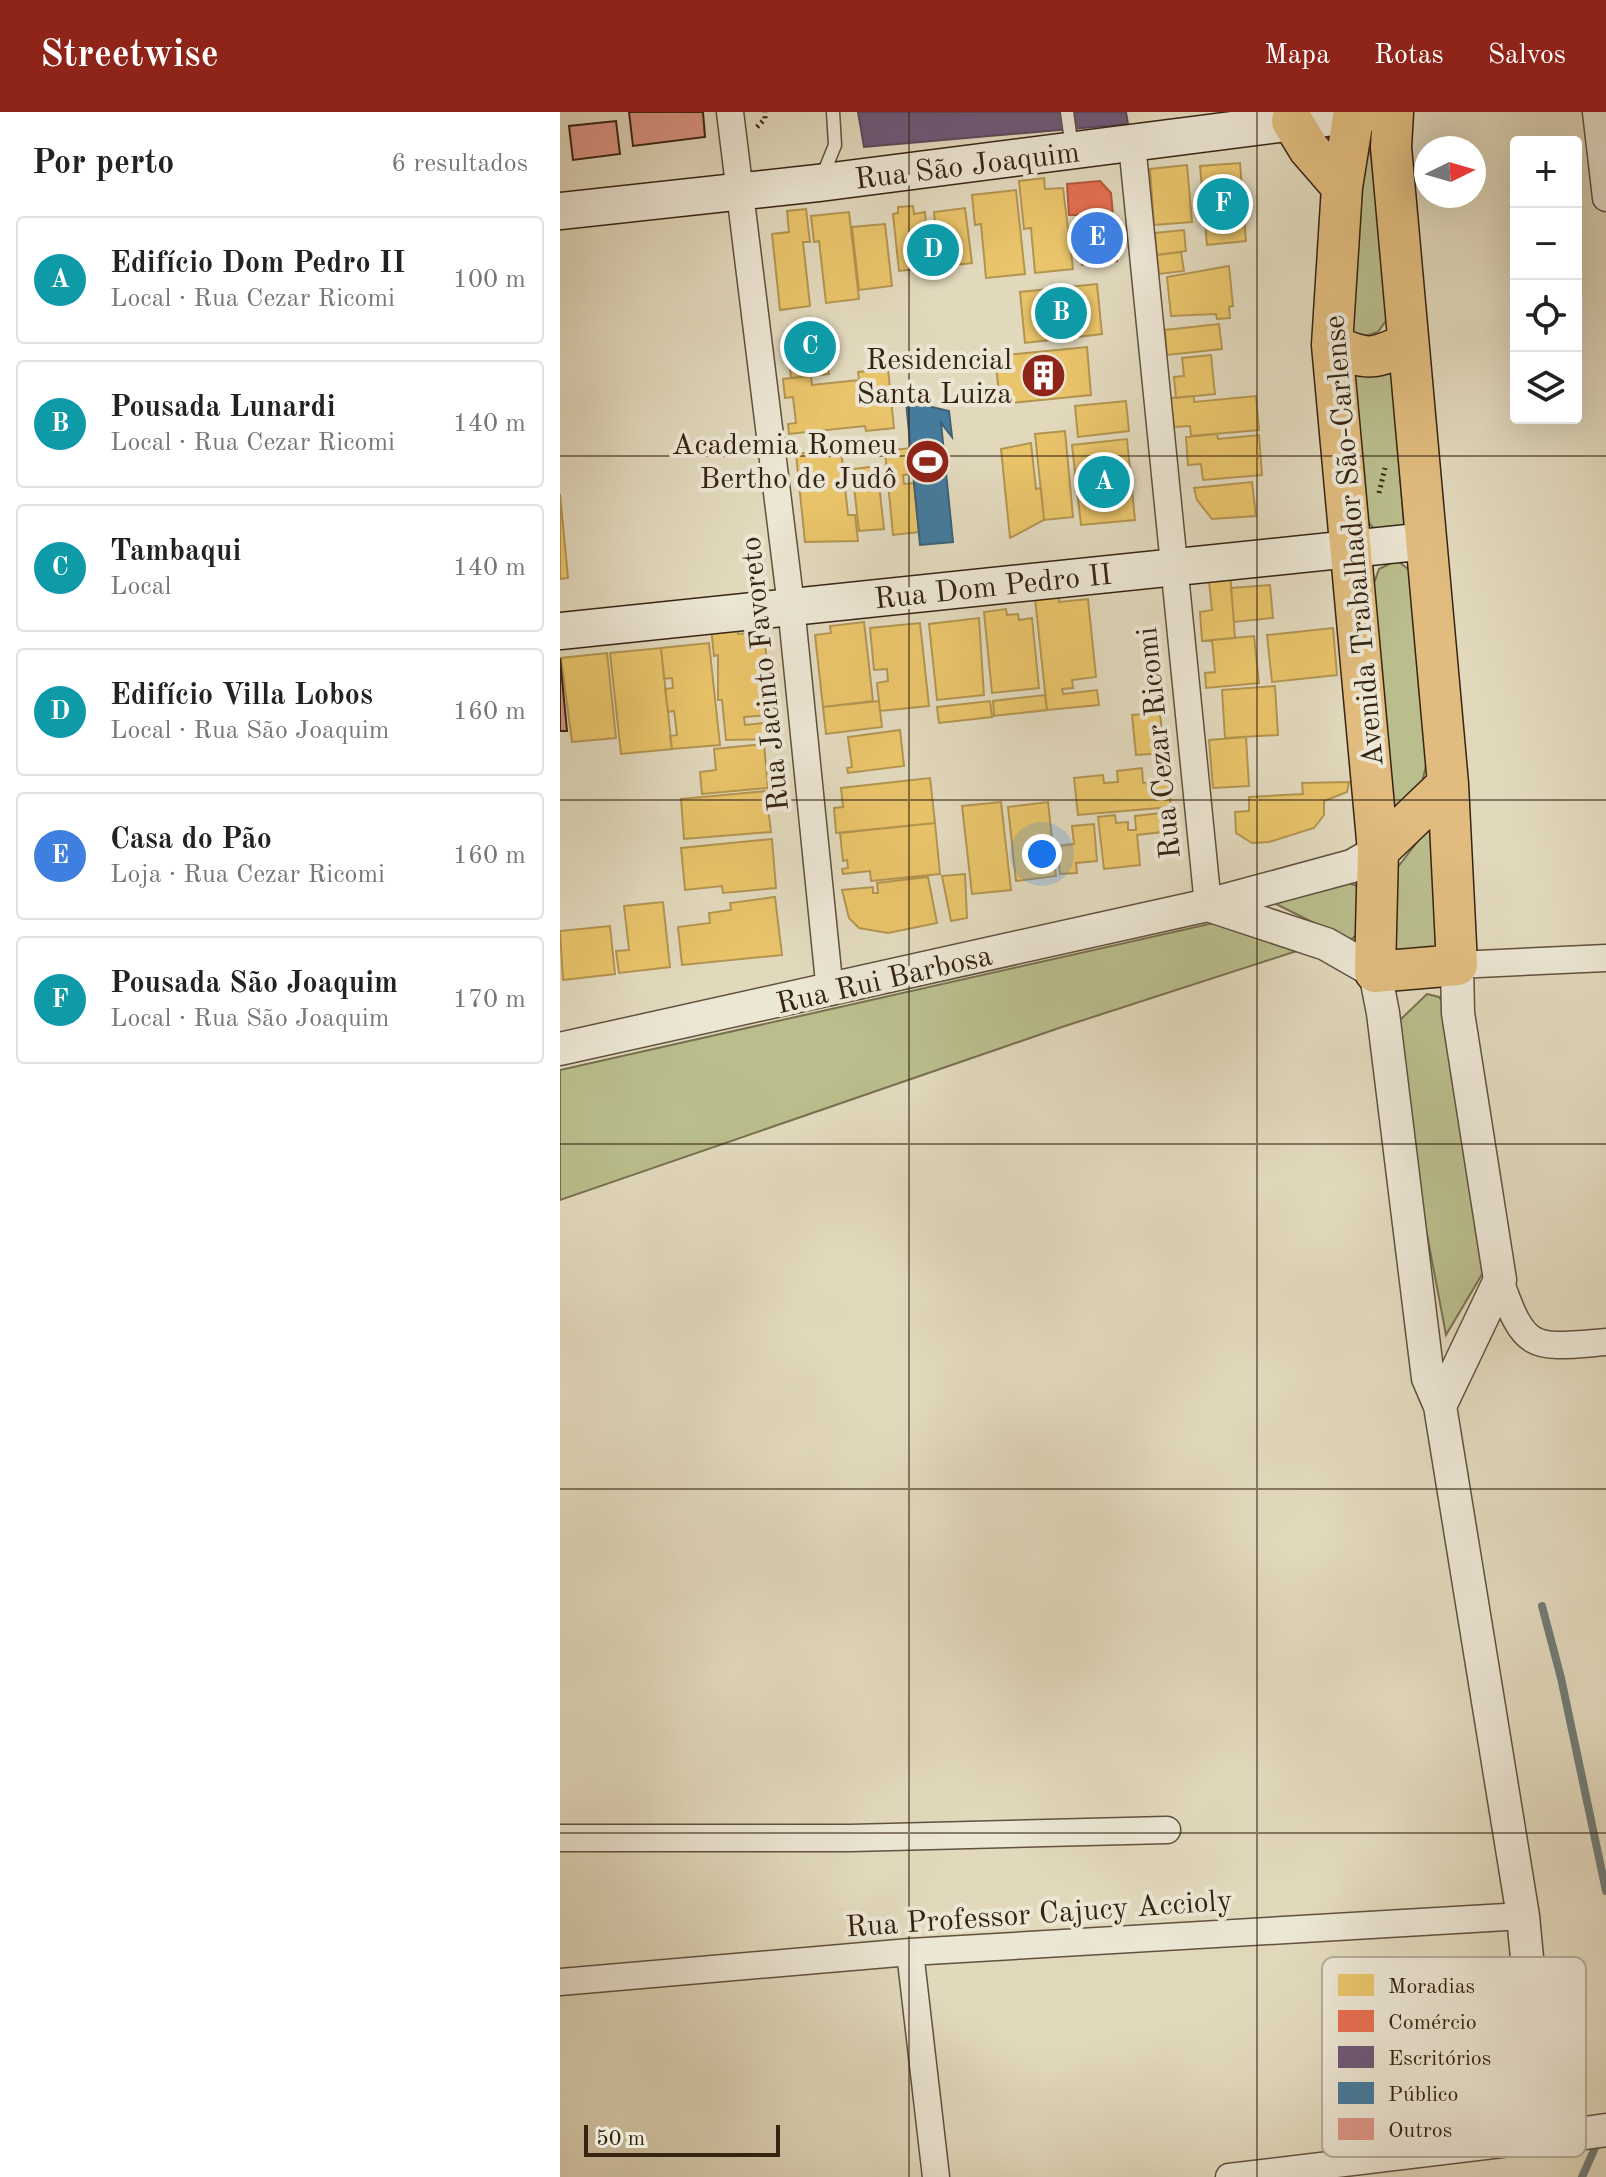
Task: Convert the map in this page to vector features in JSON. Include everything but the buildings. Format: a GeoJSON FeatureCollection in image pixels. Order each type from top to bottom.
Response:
{"type":"FeatureCollection","features":[{"type":"Feature","properties":{"kind":"main road"},"geometry":{"type":"LineString","coordinates":[[1375,972],[1457,965],[1448,784],[1391,147],[1393,112]]}},
{"type":"Feature","properties":{"kind":"main road","name":"Rua São Joaquim"},"geometry":{"type":"LineString","coordinates":[[560,211],[1072,152],[1293,116],[1360,113]]}},
{"type":"Feature","properties":{"kind":"main road","name":"Avenida Trabalhador São-Carlense"},"geometry":{"type":"LineString","coordinates":[[1360,113],[1342,187],[1332,345],[1378,851],[1375,972]]}},
{"type":"Feature","properties":{"kind":"main road"},"geometry":{"type":"LineString","coordinates":[[1293,116],[1309,149],[1342,187]]}},
{"type":"Feature","properties":{"kind":"main road"},"geometry":{"type":"LineString","coordinates":[[1332,345],[1355,356],[1377,358],[1408,343]]}},
{"type":"Feature","properties":{"kind":"main road","name":"Rua Dom Pedro II"},"geometry":{"type":"LineString","coordinates":[[560,631],[1427,541]]}},
{"type":"Feature","properties":{"kind":"main road"},"geometry":{"type":"LineString","coordinates":[[1378,851],[1448,784]]}},
{"type":"Feature","properties":{"kind":"street","name":"Rua Jacinto Favoreto"},"geometry":{"type":"LineString","coordinates":[[730,112],[791,606],[830,992]]}},
{"type":"Feature","properties":{"kind":"street"},"geometry":{"type":"LineString","coordinates":[[1596,112],[1606,198]]}},
{"type":"Feature","properties":{"kind":"street","name":"Rua Cezar Ricomi"},"geometry":{"type":"LineString","coordinates":[[1132,144],[1208,905]]}},
{"type":"Feature","properties":{"kind":"street","name":"Rua Rui Barbosa"},"geometry":{"type":"LineString","coordinates":[[560,1049],[830,992],[1208,905],[1352,866],[1378,851]]}},
{"type":"Feature","properties":{"kind":"street"},"geometry":{"type":"LineString","coordinates":[[1208,905],[1326,944],[1375,972],[1391,1075],[1428,1378],[1440,1406],[1523,1916],[1527,1957]]}},
{"type":"Feature","properties":{"kind":"street"},"geometry":{"type":"LineString","coordinates":[[1606,958],[1457,965],[1458,1013],[1500,1280],[1511,1312],[1528,1338],[1552,1346],[1606,1342]]}},
{"type":"Feature","properties":{"kind":"street"},"geometry":{"type":"LineString","coordinates":[[1440,1406],[1500,1280]]}},
{"type":"Feature","properties":{"kind":"street"},"geometry":{"type":"LineString","coordinates":[[560,1838],[851,1838],[1167,1830]]}},
{"type":"Feature","properties":{"kind":"street","name":"Rua Professor Cajucy Accioly"},"geometry":{"type":"LineString","coordinates":[[560,1982],[910,1952],[1523,1916]]}},
{"type":"Feature","properties":{"kind":"street"},"geometry":{"type":"LineString","coordinates":[[910,1952],[936,2177]]}},
{"type":"Feature","properties":{"kind":"street"},"geometry":{"type":"LineString","coordinates":[[1586,2133],[1606,2130]]}},
{"type":"Feature","properties":{"kind":"street"},"geometry":{"type":"LineString","coordinates":[[1229,2177],[1394,2157]]}},
{"type":"Feature","properties":{"kind":"lane"},"geometry":{"type":"LineString","coordinates":[[818,183],[830,164],[835,145],[833,112]]}},
{"type":"Feature","properties":{"kind":"lane"},"geometry":{"type":"LineString","coordinates":[[1067,112],[1072,152]]}},
{"type":"Feature","properties":{"kind":"path"},"geometry":{"type":"LineString","coordinates":[[755,129],[765,119],[765,112]]}},
{"type":"Feature","properties":{"kind":"green space"},"geometry":{"type":"Polygon","coordinates":[[[1371,153],[1388,318],[1378,332],[1362,337],[1351,331],[1345,310],[1366,154],[1371,153]]]}},
{"type":"Feature","properties":{"kind":"green space"},"geometry":{"type":"Polygon","coordinates":[[[1391,367],[1404,524],[1398,529],[1375,530],[1365,518],[1352,371],[1391,367]]]}},
{"type":"Feature","properties":{"kind":"green space"},"geometry":{"type":"Polygon","coordinates":[[[1397,560],[1409,570],[1428,757],[1420,791],[1394,812],[1373,586],[1379,569],[1397,560]]]}},
{"type":"Feature","properties":{"kind":"green space"},"geometry":{"type":"Polygon","coordinates":[[[1431,824],[1442,934],[1434,953],[1397,951],[1394,945],[1394,872],[1431,824]]]}},
{"type":"Feature","properties":{"kind":"green space"},"geometry":{"type":"Polygon","coordinates":[[[1348,883],[1358,886],[1357,934],[1350,941],[1274,903],[1348,883]]]}},
{"type":"Feature","properties":{"kind":"green space"},"geometry":{"type":"Polygon","coordinates":[[[1218,922],[1300,950],[1062,1027],[560,1200],[560,1070],[1218,922]]]}},
{"type":"Feature","properties":{"kind":"green space"},"geometry":{"type":"Polygon","coordinates":[[[1427,994],[1439,997],[1443,1003],[1484,1271],[1446,1335],[1422,1208],[1400,1020],[1427,994]]]}},
{"type":"Feature","properties":{"kind":"waterway"},"geometry":{"type":"LineString","coordinates":[[1542,1606],[1561,1678],[1606,1891]]}},
{"type":"Feature","properties":{"kind":"waterway"},"geometry":{"type":"LineString","coordinates":[[1582,2177],[1598,2141]]}},
{"type":"Feature","properties":{"kind":"place","name":"Pousada São Joaquim"},"geometry":{"type":"Point","coordinates":[1223,204]}},
{"type":"Feature","properties":{"kind":"place","name":"Casa do Pão"},"geometry":{"type":"Point","coordinates":[1097,238]}},
{"type":"Feature","properties":{"kind":"place","name":"Edifício Villa Lobos"},"geometry":{"type":"Point","coordinates":[933,250]}},
{"type":"Feature","properties":{"kind":"place","name":"Pousada Lunardi"},"geometry":{"type":"Point","coordinates":[1061,313]}},
{"type":"Feature","properties":{"kind":"place","name":"Tambaqui"},"geometry":{"type":"Point","coordinates":[810,347]}},
{"type":"Feature","properties":{"kind":"place","name":"Residencial Santa Luiza"},"geometry":{"type":"Point","coordinates":[1043,376]}},
{"type":"Feature","properties":{"kind":"place","name":"Academia Romeu Bertho de Judô"},"geometry":{"type":"Point","coordinates":[928,461]}},
{"type":"Feature","properties":{"kind":"place","name":"Edifício Dom Pedro II"},"geometry":{"type":"Point","coordinates":[1104,482]}}]}
